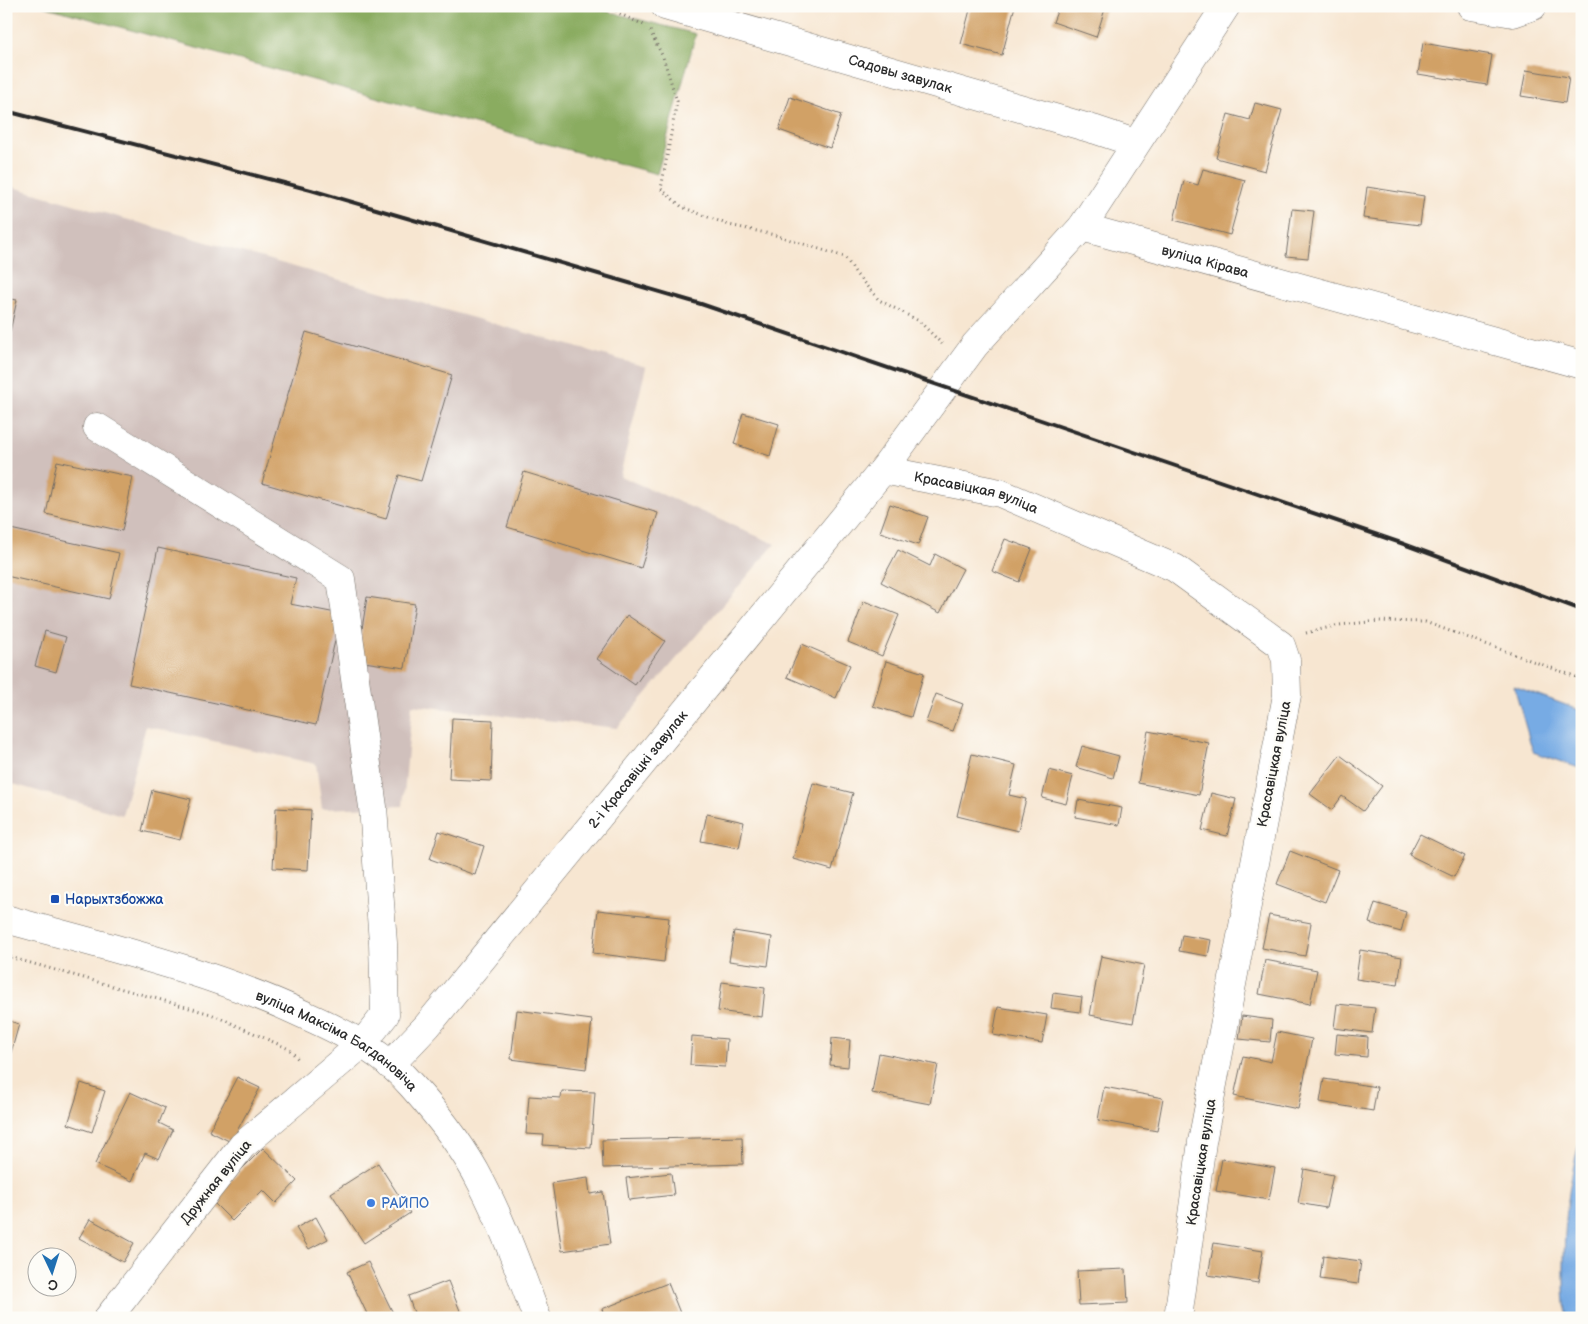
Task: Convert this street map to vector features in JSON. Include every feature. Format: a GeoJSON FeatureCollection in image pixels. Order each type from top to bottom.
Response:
{"type":"FeatureCollection","features":[{"type":"Feature","properties":{"kind":"street","name":"Садовы завулак"},"geometry":{"type":"LineString","coordinates":[[665,6],[1135,143]]}},
{"type":"Feature","properties":{"kind":"street"},"geometry":{"type":"LineString","coordinates":[[1082,227],[1226,6]]}},
{"type":"Feature","properties":{"kind":"street"},"geometry":{"type":"LineString","coordinates":[[1471,6],[1513,13],[1533,6]]}},
{"type":"Feature","properties":{"kind":"street","name":"2-і Красавіцкі завулак"},"geometry":{"type":"LineString","coordinates":[[390,1065],[433,1018],[882,470],[975,345],[1082,227]]}},
{"type":"Feature","properties":{"kind":"street","name":"вуліца Кірава"},"geometry":{"type":"LineString","coordinates":[[1082,227],[1582,365]]}},
{"type":"Feature","properties":{"kind":"street","name":"Дружная вуліца"},"geometry":{"type":"LineString","coordinates":[[97,427],[341,579],[373,807],[383,944],[385,1015],[363,1043],[242,1146],[108,1318]]}},
{"type":"Feature","properties":{"kind":"street","name":"Красавіцкая вуліца"},"geometry":{"type":"LineString","coordinates":[[882,470],[1000,493],[1175,568],[1281,645],[1286,660],[1287,695],[1202,1142],[1178,1318]]}},
{"type":"Feature","properties":{"kind":"street","name":"вуліца Максіма Багдановіча"},"geometry":{"type":"LineString","coordinates":[[6,919],[180,967],[261,994],[363,1043],[412,1086],[451,1134],[480,1180],[507,1238],[537,1318]]}},
{"type":"Feature","properties":{"kind":"path"},"geometry":{"type":"LineString","coordinates":[[614,6],[618,13],[649,28],[663,57],[677,100],[661,189],[682,207],[728,226],[775,235],[846,257],[857,275],[879,300],[919,321],[942,344],[951,376]]}},
{"type":"Feature","properties":{"kind":"path"},"geometry":{"type":"LineString","coordinates":[[1281,645],[1298,634],[1339,625],[1380,620],[1425,622],[1582,679]]}},
{"type":"Feature","properties":{"kind":"path"},"geometry":{"type":"LineString","coordinates":[[6,956],[211,1014],[289,1049],[318,1081]]}},
{"type":"Feature","properties":{"kind":"shaded area"},"geometry":{"type":"Polygon","coordinates":[[[6,185],[646,367],[620,476],[775,544],[617,728],[412,705],[403,806],[322,809],[316,764],[146,726],[122,815],[6,782],[6,185]]]}},
{"type":"Feature","properties":{"kind":"green space"},"geometry":{"type":"Polygon","coordinates":[[[43,6],[586,6],[696,34],[657,174],[43,6]]]}},
{"type":"Feature","properties":{"kind":"water"},"geometry":{"type":"Polygon","coordinates":[[[1514,686],[1582,711],[1582,769],[1533,752],[1514,686]]]}},
{"type":"Feature","properties":{"kind":"water"},"geometry":{"type":"Polygon","coordinates":[[[1582,1134],[1582,1318],[1567,1318],[1564,1283],[1566,1220],[1573,1168],[1582,1134]]]}},
{"type":"Feature","properties":{"kind":"building"},"geometry":{"type":"Polygon","coordinates":[[[971,6],[1015,6],[1002,55],[961,44],[971,6]]]}},
{"type":"Feature","properties":{"kind":"building"},"geometry":{"type":"Polygon","coordinates":[[[1059,6],[1106,6],[1096,37],[1053,22],[1059,6]]]}},
{"type":"Feature","properties":{"kind":"building"},"geometry":{"type":"Polygon","coordinates":[[[1423,43],[1492,55],[1487,85],[1418,74],[1423,43]]]}},
{"type":"Feature","properties":{"kind":"building"},"geometry":{"type":"Polygon","coordinates":[[[1526,70],[1569,77],[1565,103],[1521,96],[1526,70]]]}},
{"type":"Feature","properties":{"kind":"building"},"geometry":{"type":"Polygon","coordinates":[[[790,97],[841,115],[830,148],[779,130],[790,97]]]}},
{"type":"Feature","properties":{"kind":"building"},"geometry":{"type":"Polygon","coordinates":[[[1255,103],[1282,110],[1265,171],[1216,158],[1228,114],[1250,120],[1255,103]]]}},
{"type":"Feature","properties":{"kind":"building"},"geometry":{"type":"Polygon","coordinates":[[[1203,169],[1245,180],[1230,235],[1174,220],[1184,181],[1198,185],[1203,169]]]}},
{"type":"Feature","properties":{"kind":"building"},"geometry":{"type":"Polygon","coordinates":[[[1367,187],[1424,196],[1420,225],[1363,218],[1367,187]]]}},
{"type":"Feature","properties":{"kind":"building"},"geometry":{"type":"Polygon","coordinates":[[[1292,209],[1314,211],[1308,258],[1286,256],[1292,209]]]}},
{"type":"Feature","properties":{"kind":"building"},"geometry":{"type":"Polygon","coordinates":[[[6,298],[17,300],[7,345],[6,345],[6,298]]]}},
{"type":"Feature","properties":{"kind":"building"},"geometry":{"type":"Polygon","coordinates":[[[306,332],[452,375],[421,481],[399,475],[386,519],[262,483],[306,332]]]}},
{"type":"Feature","properties":{"kind":"building"},"geometry":{"type":"Polygon","coordinates":[[[743,413],[779,424],[770,456],[734,444],[743,413]]]}},
{"type":"Feature","properties":{"kind":"building"},"geometry":{"type":"Polygon","coordinates":[[[57,461],[133,477],[122,531],[46,514],[57,461]]]}},
{"type":"Feature","properties":{"kind":"building"},"geometry":{"type":"Polygon","coordinates":[[[524,472],[658,513],[641,568],[507,527],[524,472]]]}},
{"type":"Feature","properties":{"kind":"building"},"geometry":{"type":"Polygon","coordinates":[[[890,504],[928,517],[918,545],[880,532],[890,504]]]}},
{"type":"Feature","properties":{"kind":"building"},"geometry":{"type":"Polygon","coordinates":[[[6,528],[119,553],[109,599],[6,576],[6,528]]]}},
{"type":"Feature","properties":{"kind":"building"},"geometry":{"type":"Polygon","coordinates":[[[1005,539],[1032,549],[1019,582],[992,571],[1005,539]]]}},
{"type":"Feature","properties":{"kind":"building"},"geometry":{"type":"Polygon","coordinates":[[[158,548],[296,578],[290,604],[341,614],[316,725],[129,684],[158,548]]]}},
{"type":"Feature","properties":{"kind":"building"},"geometry":{"type":"Polygon","coordinates":[[[898,550],[930,566],[935,554],[963,569],[940,613],[881,582],[898,550]]]}},
{"type":"Feature","properties":{"kind":"building"},"geometry":{"type":"Polygon","coordinates":[[[367,597],[415,604],[405,668],[357,661],[367,597]]]}},
{"type":"Feature","properties":{"kind":"building"},"geometry":{"type":"Polygon","coordinates":[[[864,601],[899,615],[882,656],[848,642],[864,601]]]}},
{"type":"Feature","properties":{"kind":"building"},"geometry":{"type":"Polygon","coordinates":[[[627,615],[665,641],[635,685],[597,659],[627,615]]]}},
{"type":"Feature","properties":{"kind":"building"},"geometry":{"type":"Polygon","coordinates":[[[45,631],[66,637],[56,672],[35,666],[45,631]]]}},
{"type":"Feature","properties":{"kind":"building"},"geometry":{"type":"Polygon","coordinates":[[[802,644],[850,665],[836,698],[787,677],[802,644]]]}},
{"type":"Feature","properties":{"kind":"building"},"geometry":{"type":"Polygon","coordinates":[[[886,661],[924,673],[911,717],[873,706],[886,661]]]}},
{"type":"Feature","properties":{"kind":"building"},"geometry":{"type":"Polygon","coordinates":[[[936,694],[963,704],[953,731],[926,722],[936,694]]]}},
{"type":"Feature","properties":{"kind":"building"},"geometry":{"type":"Polygon","coordinates":[[[452,718],[493,720],[491,781],[449,779],[452,718]]]}},
{"type":"Feature","properties":{"kind":"building"},"geometry":{"type":"Polygon","coordinates":[[[1148,731],[1209,743],[1199,795],[1138,783],[1148,731]]]}},
{"type":"Feature","properties":{"kind":"building"},"geometry":{"type":"Polygon","coordinates":[[[1082,746],[1119,756],[1113,778],[1076,767],[1082,746]]]}},
{"type":"Feature","properties":{"kind":"building"},"geometry":{"type":"Polygon","coordinates":[[[972,754],[1016,765],[1009,795],[1026,799],[1018,831],[957,816],[972,754]]]}},
{"type":"Feature","properties":{"kind":"building"},"geometry":{"type":"Polygon","coordinates":[[[1340,755],[1382,786],[1363,811],[1342,796],[1332,810],[1310,794],[1340,755]]]}},
{"type":"Feature","properties":{"kind":"building"},"geometry":{"type":"Polygon","coordinates":[[[1049,770],[1073,776],[1066,804],[1042,798],[1049,770]]]}},
{"type":"Feature","properties":{"kind":"building"},"geometry":{"type":"Polygon","coordinates":[[[813,783],[853,793],[832,870],[793,859],[813,783]]]}},
{"type":"Feature","properties":{"kind":"building"},"geometry":{"type":"Polygon","coordinates":[[[152,790],[191,799],[180,840],[142,831],[152,790]]]}},
{"type":"Feature","properties":{"kind":"building"},"geometry":{"type":"Polygon","coordinates":[[[1211,793],[1236,799],[1227,836],[1202,830],[1211,793]]]}},
{"type":"Feature","properties":{"kind":"building"},"geometry":{"type":"Polygon","coordinates":[[[1078,800],[1122,808],[1119,825],[1075,817],[1078,800]]]}},
{"type":"Feature","properties":{"kind":"building"},"geometry":{"type":"Polygon","coordinates":[[[276,808],[311,810],[308,870],[273,868],[276,808]]]}},
{"type":"Feature","properties":{"kind":"building"},"geometry":{"type":"Polygon","coordinates":[[[707,814],[744,822],[739,848],[701,841],[707,814]]]}},
{"type":"Feature","properties":{"kind":"building"},"geometry":{"type":"Polygon","coordinates":[[[439,831],[484,846],[475,875],[430,859],[439,831]]]}},
{"type":"Feature","properties":{"kind":"building"},"geometry":{"type":"Polygon","coordinates":[[[1420,834],[1465,856],[1454,877],[1409,855],[1420,834]]]}},
{"type":"Feature","properties":{"kind":"building"},"geometry":{"type":"Polygon","coordinates":[[[1290,851],[1338,870],[1325,902],[1277,884],[1290,851]]]}},
{"type":"Feature","properties":{"kind":"building"},"geometry":{"type":"Polygon","coordinates":[[[1375,903],[1406,912],[1401,932],[1369,923],[1375,903]]]}},
{"type":"Feature","properties":{"kind":"building"},"geometry":{"type":"Polygon","coordinates":[[[598,910],[669,918],[664,962],[593,953],[598,910]]]}},
{"type":"Feature","properties":{"kind":"building"},"geometry":{"type":"Polygon","coordinates":[[[1269,915],[1311,923],[1305,956],[1262,948],[1269,915]]]}},
{"type":"Feature","properties":{"kind":"building"},"geometry":{"type":"Polygon","coordinates":[[[734,931],[772,937],[768,966],[729,961],[734,931]]]}},
{"type":"Feature","properties":{"kind":"building"},"geometry":{"type":"Polygon","coordinates":[[[1182,935],[1211,940],[1208,956],[1179,951],[1182,935]]]}},
{"type":"Feature","properties":{"kind":"building"},"geometry":{"type":"Polygon","coordinates":[[[1360,950],[1402,957],[1398,985],[1356,979],[1360,950]]]}},
{"type":"Feature","properties":{"kind":"building"},"geometry":{"type":"Polygon","coordinates":[[[1101,956],[1144,965],[1133,1023],[1090,1015],[1101,956]]]}},
{"type":"Feature","properties":{"kind":"building"},"geometry":{"type":"Polygon","coordinates":[[[1265,960],[1317,970],[1310,1004],[1259,994],[1265,960]]]}},
{"type":"Feature","properties":{"kind":"building"},"geometry":{"type":"Polygon","coordinates":[[[722,982],[765,988],[762,1017],[718,1011],[722,982]]]}},
{"type":"Feature","properties":{"kind":"building"},"geometry":{"type":"Polygon","coordinates":[[[1053,993],[1082,997],[1080,1012],[1051,1008],[1053,993]]]}},
{"type":"Feature","properties":{"kind":"building"},"geometry":{"type":"Polygon","coordinates":[[[1337,1004],[1375,1008],[1372,1033],[1334,1028],[1337,1004]]]}},
{"type":"Feature","properties":{"kind":"building"},"geometry":{"type":"Polygon","coordinates":[[[998,1007],[1047,1015],[1042,1043],[993,1035],[998,1007]]]}},
{"type":"Feature","properties":{"kind":"building"},"geometry":{"type":"Polygon","coordinates":[[[517,1010],[592,1020],[586,1069],[511,1059],[517,1010]]]}},
{"type":"Feature","properties":{"kind":"building"},"geometry":{"type":"Polygon","coordinates":[[[1242,1016],[1272,1020],[1270,1042],[1239,1039],[1242,1016]]]}},
{"type":"Feature","properties":{"kind":"building"},"geometry":{"type":"Polygon","coordinates":[[[6,1020],[19,1024],[7,1067],[6,1067],[6,1020]]]}},
{"type":"Feature","properties":{"kind":"building"},"geometry":{"type":"Polygon","coordinates":[[[1277,1032],[1312,1039],[1298,1109],[1234,1096],[1243,1056],[1271,1062],[1277,1032]]]}},
{"type":"Feature","properties":{"kind":"building"},"geometry":{"type":"Polygon","coordinates":[[[1337,1034],[1368,1037],[1367,1057],[1335,1054],[1337,1034]]]}},
{"type":"Feature","properties":{"kind":"building"},"geometry":{"type":"Polygon","coordinates":[[[692,1036],[727,1039],[725,1067],[690,1065],[692,1036]]]}},
{"type":"Feature","properties":{"kind":"building"},"geometry":{"type":"Polygon","coordinates":[[[832,1038],[850,1040],[848,1067],[830,1065],[832,1038]]]}},
{"type":"Feature","properties":{"kind":"building"},"geometry":{"type":"Polygon","coordinates":[[[879,1053],[938,1065],[930,1104],[872,1093],[879,1053]]]}},
{"type":"Feature","properties":{"kind":"building"},"geometry":{"type":"Polygon","coordinates":[[[237,1077],[260,1088],[231,1142],[209,1131],[237,1077]]]}},
{"type":"Feature","properties":{"kind":"building"},"geometry":{"type":"Polygon","coordinates":[[[1324,1079],[1377,1087],[1373,1111],[1320,1102],[1324,1079]]]}},
{"type":"Feature","properties":{"kind":"building"},"geometry":{"type":"Polygon","coordinates":[[[81,1083],[105,1091],[92,1132],[68,1124],[81,1083]]]}},
{"type":"Feature","properties":{"kind":"building"},"geometry":{"type":"Polygon","coordinates":[[[1104,1087],[1163,1098],[1157,1131],[1098,1120],[1104,1087]]]}},
{"type":"Feature","properties":{"kind":"building"},"geometry":{"type":"Polygon","coordinates":[[[562,1091],[595,1092],[591,1148],[543,1145],[544,1135],[526,1134],[529,1096],[561,1098],[562,1091]]]}},
{"type":"Feature","properties":{"kind":"building"},"geometry":{"type":"Polygon","coordinates":[[[130,1092],[165,1108],[159,1123],[173,1130],[159,1159],[145,1153],[132,1181],[95,1164],[130,1092]]]}},
{"type":"Feature","properties":{"kind":"building"},"geometry":{"type":"Polygon","coordinates":[[[742,1137],[743,1164],[603,1168],[602,1140],[742,1137]]]}},
{"type":"Feature","properties":{"kind":"building"},"geometry":{"type":"Polygon","coordinates":[[[263,1148],[297,1181],[276,1203],[263,1190],[232,1221],[211,1200],[263,1148]]]}},
{"type":"Feature","properties":{"kind":"building"},"geometry":{"type":"Polygon","coordinates":[[[1222,1159],[1275,1168],[1269,1200],[1216,1191],[1222,1159]]]}},
{"type":"Feature","properties":{"kind":"building","name":"РАЙПО"},"geometry":{"type":"Polygon","coordinates":[[[378,1163],[410,1213],[364,1243],[331,1193],[378,1163]]]}},
{"type":"Feature","properties":{"kind":"building"},"geometry":{"type":"Polygon","coordinates":[[[1304,1169],[1333,1175],[1326,1208],[1298,1203],[1304,1169]]]}},
{"type":"Feature","properties":{"kind":"building"},"geometry":{"type":"Polygon","coordinates":[[[671,1173],[674,1195],[629,1200],[626,1178],[671,1173]]]}},
{"type":"Feature","properties":{"kind":"building"},"geometry":{"type":"Polygon","coordinates":[[[588,1178],[590,1194],[603,1192],[610,1244],[562,1251],[552,1183],[588,1178]]]}},
{"type":"Feature","properties":{"kind":"building"},"geometry":{"type":"Polygon","coordinates":[[[316,1217],[328,1239],[309,1249],[296,1228],[316,1217]]]}},
{"type":"Feature","properties":{"kind":"building"},"geometry":{"type":"Polygon","coordinates":[[[90,1219],[134,1243],[123,1262],[79,1238],[90,1219]]]}},
{"type":"Feature","properties":{"kind":"building"},"geometry":{"type":"Polygon","coordinates":[[[1214,1243],[1263,1251],[1258,1283],[1208,1275],[1214,1243]]]}},
{"type":"Feature","properties":{"kind":"building"},"geometry":{"type":"Polygon","coordinates":[[[1323,1256],[1361,1261],[1358,1284],[1320,1279],[1323,1256]]]}},
{"type":"Feature","properties":{"kind":"building"},"geometry":{"type":"Polygon","coordinates":[[[368,1262],[393,1313],[383,1318],[369,1318],[347,1272],[368,1262]]]}},
{"type":"Feature","properties":{"kind":"building"},"geometry":{"type":"Polygon","coordinates":[[[1126,1269],[1128,1303],[1079,1305],[1077,1271],[1126,1269]]]}},
{"type":"Feature","properties":{"kind":"building"},"geometry":{"type":"Polygon","coordinates":[[[448,1281],[463,1318],[416,1318],[408,1296],[448,1281]]]}},
{"type":"Feature","properties":{"kind":"building"},"geometry":{"type":"Polygon","coordinates":[[[668,1283],[682,1318],[605,1318],[602,1309],[668,1283]]]}},
{"type":"Feature","properties":{"kind":"railway"},"geometry":{"type":"LineString","coordinates":[[6,111],[311,190],[701,304],[1401,543],[1582,610]]}},
{"type":"Feature","properties":{"kind":"place","name":"Нарыхтзбожжа"},"geometry":{"type":"Point","coordinates":[55,899]}},
{"type":"Feature","properties":{"kind":"place","name":"РАЙПО"},"geometry":{"type":"Point","coordinates":[371,1203]}}]}
